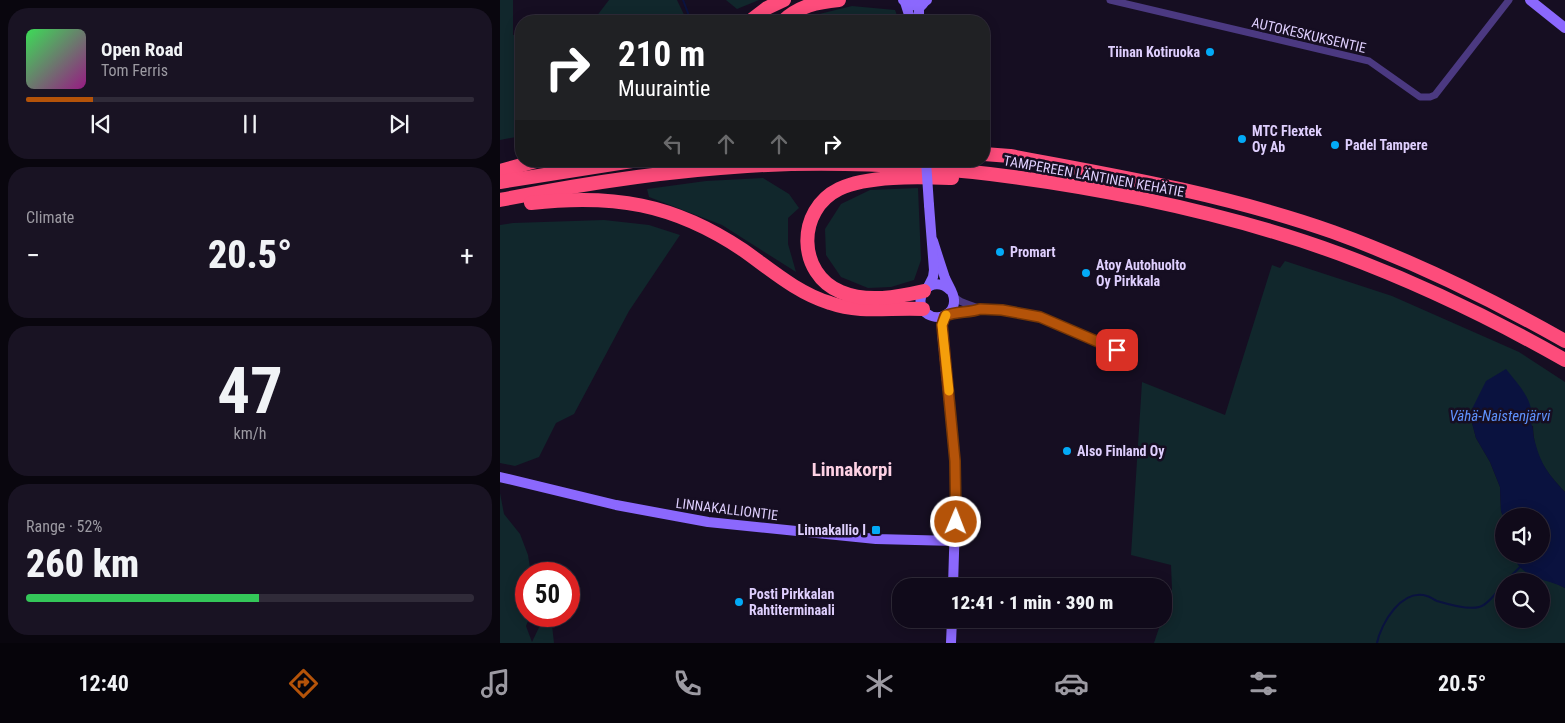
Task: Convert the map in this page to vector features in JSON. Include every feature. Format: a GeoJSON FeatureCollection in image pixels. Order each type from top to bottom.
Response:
{"type":"FeatureCollection","features":[{"type":"Feature","properties":{"kind":"highway"},"geometry":{"type":"LineString","coordinates":[[758,15],[767,8],[784,0]]}},
{"type":"Feature","properties":{"kind":"highway"},"geometry":{"type":"LineString","coordinates":[[790,15],[798,9],[820,2],[839,0]]}},
{"type":"Feature","properties":{"kind":"highway"},"geometry":{"type":"LineString","coordinates":[[990,151],[1010,156]]}},
{"type":"Feature","properties":{"kind":"highway","name":"TAMPEREEN LÄNTINEN KEHÄTIE"},"geometry":{"type":"LineString","coordinates":[[990,154],[1010,156],[1110,174],[1187,190],[1333,232],[1472,292],[1521,316],[1565,342]]}},
{"type":"Feature","properties":{"kind":"highway"},"geometry":{"type":"LineString","coordinates":[[500,171],[515,167]]}},
{"type":"Feature","properties":{"kind":"highway"},"geometry":{"type":"LineString","coordinates":[[500,182],[594,167]]}},
{"type":"Feature","properties":{"kind":"highway","name":"TAMPEREEN LÄNTINEN KEHÄTIE"},"geometry":{"type":"LineString","coordinates":[[500,202],[565,188],[630,178],[735,167]]}},
{"type":"Feature","properties":{"kind":"highway","name":"TAMPEREEN LÄNTINEN KEHÄTIE"},"geometry":{"type":"LineString","coordinates":[[915,167],[999,175],[1104,191],[1219,216],[1269,230],[1340,254],[1396,276],[1461,305],[1565,360]]}},
{"type":"Feature","properties":{"kind":"highway"},"geometry":{"type":"LineString","coordinates":[[926,289],[892,298],[861,298],[834,289],[821,278],[809,257],[807,233],[812,217],[821,203],[831,194],[839,189],[860,183],[916,177],[962,178],[999,175]]}},
{"type":"Feature","properties":{"kind":"highway"},"geometry":{"type":"LineString","coordinates":[[500,202],[591,199],[643,204],[678,215],[712,231],[797,288],[828,303],[853,309],[925,311]]}},
{"type":"Feature","properties":{"kind":"main road"},"geometry":{"type":"LineString","coordinates":[[1530,0],[1565,28]]}},
{"type":"Feature","properties":{"kind":"main road"},"geometry":{"type":"LineString","coordinates":[[904,1],[913,5],[926,1]]}},
{"type":"Feature","properties":{"kind":"main road"},"geometry":{"type":"LineString","coordinates":[[904,1],[909,15]]}},
{"type":"Feature","properties":{"kind":"main road"},"geometry":{"type":"LineString","coordinates":[[919,15],[919,8],[926,1]]}},
{"type":"Feature","properties":{"kind":"main road"},"geometry":{"type":"LineString","coordinates":[[926,167],[934,277],[921,299],[925,311],[935,328],[945,360]]}},
{"type":"Feature","properties":{"kind":"main road"},"geometry":{"type":"LineString","coordinates":[[933,241],[952,292],[953,306],[946,315],[942,325],[955,461],[953,578]]}},
{"type":"Feature","properties":{"kind":"main road"},"geometry":{"type":"LineString","coordinates":[[926,289],[933,285],[942,284],[952,292]]}},
{"type":"Feature","properties":{"kind":"main road"},"geometry":{"type":"LineString","coordinates":[[925,311],[934,317],[946,315]]}},
{"type":"Feature","properties":{"kind":"main road","name":"LINNAKALLIONTIE"},"geometry":{"type":"LineString","coordinates":[[500,477],[616,506],[708,522],[876,539],[955,541]]}},
{"type":"Feature","properties":{"kind":"main road"},"geometry":{"type":"LineString","coordinates":[[951,643],[952,628]]}},
{"type":"Feature","properties":{"kind":"street","name":"AUTOKESKUKSENTIE"},"geometry":{"type":"LineString","coordinates":[[1110,0],[1369,61],[1420,97],[1430,97],[1435,95],[1509,0]]}},
{"type":"Feature","properties":{"kind":"street"},"geometry":{"type":"LineString","coordinates":[[952,292],[957,300],[980,309]]}},
{"type":"Feature","properties":{"kind":"street"},"geometry":{"type":"LineString","coordinates":[[946,315],[980,309],[1002,310],[1040,317],[1129,355]]}},
{"type":"Feature","properties":{"kind":"green space"},"geometry":{"type":"Polygon","coordinates":[[[500,0],[513,0],[515,137],[500,140],[500,0]]]}},
{"type":"Feature","properties":{"kind":"green space"},"geometry":{"type":"Polygon","coordinates":[[[609,0],[677,0],[684,15],[598,15],[609,0]]]}},
{"type":"Feature","properties":{"kind":"green space"},"geometry":{"type":"Polygon","coordinates":[[[726,0],[759,0],[737,9],[726,0]]]}},
{"type":"Feature","properties":{"kind":"green space"},"geometry":{"type":"Polygon","coordinates":[[[852,6],[895,10],[897,15],[815,15],[852,6]]]}},
{"type":"Feature","properties":{"kind":"green space"},"geometry":{"type":"Polygon","coordinates":[[[763,178],[789,194],[799,208],[788,218],[788,244],[796,272],[722,225],[649,197],[647,189],[706,181],[763,178]]]}},
{"type":"Feature","properties":{"kind":"green space"},"geometry":{"type":"Polygon","coordinates":[[[918,188],[921,260],[914,280],[891,287],[868,288],[841,277],[826,255],[825,229],[841,204],[870,190],[918,188]]]}},
{"type":"Feature","properties":{"kind":"green space"},"geometry":{"type":"Polygon","coordinates":[[[604,220],[649,225],[680,235],[629,311],[574,414],[556,423],[539,457],[515,466],[500,463],[500,225],[604,220]]]}},
{"type":"Feature","properties":{"kind":"green space"},"geometry":{"type":"Polygon","coordinates":[[[1285,261],[1392,296],[1519,352],[1565,382],[1565,492],[1546,470],[1538,455],[1533,426],[1471,419],[1476,438],[1490,462],[1500,487],[1501,508],[1495,508],[1495,563],[1517,563],[1529,573],[1495,573],[1495,628],[1550,628],[1550,581],[1565,588],[1565,643],[1154,643],[1159,628],[1172,628],[1172,578],[1171,565],[1131,555],[1142,382],[1225,415],[1272,265],[1280,268],[1285,261]]]}},
{"type":"Feature","properties":{"kind":"green space"},"geometry":{"type":"Polygon","coordinates":[[[500,493],[504,514],[520,534],[529,562],[515,562],[515,627],[526,627],[532,642],[539,627],[552,627],[554,643],[500,643],[500,493]]]}},
{"type":"Feature","properties":{"kind":"water","name":"Vähä-Naistenjärvi"},"geometry":{"type":"Polygon","coordinates":[[[1506,369],[1525,393],[1531,407],[1529,420],[1537,450],[1550,475],[1565,492],[1565,588],[1550,582],[1550,573],[1528,573],[1518,563],[1550,563],[1550,508],[1501,508],[1500,487],[1490,462],[1476,438],[1471,419],[1472,409],[1486,381],[1506,369]]]}},
{"type":"Feature","properties":{"kind":"waterway"},"geometry":{"type":"LineString","coordinates":[[683,0],[689,15]]}},
{"type":"Feature","properties":{"kind":"waterway"},"geometry":{"type":"LineString","coordinates":[[1514,573],[1520,567]]}},
{"type":"Feature","properties":{"kind":"waterway"},"geometry":{"type":"LineString","coordinates":[[1377,643],[1388,617],[1401,602],[1409,597],[1427,596],[1446,604],[1475,608],[1486,604],[1495,594]]}},
{"type":"Feature","properties":{"kind":"slow traffic"},"geometry":{"type":"LineString","coordinates":[[946,315],[942,325],[949,391]]}},
{"type":"Feature","properties":{"kind":"place","name":"Tiinan Kotiruoka"},"geometry":{"type":"Point","coordinates":[1210,52]}},
{"type":"Feature","properties":{"kind":"place","name":"MTC Flextek Oy Ab"},"geometry":{"type":"Point","coordinates":[1242,139]}},
{"type":"Feature","properties":{"kind":"place","name":"Padel Tampere"},"geometry":{"type":"Point","coordinates":[1335,145]}},
{"type":"Feature","properties":{"kind":"place","name":"Promart"},"geometry":{"type":"Point","coordinates":[1000,252]}},
{"type":"Feature","properties":{"kind":"place","name":"Atoy Autohuolto Oy Pirkkala"},"geometry":{"type":"Point","coordinates":[1086,273]}},
{"type":"Feature","properties":{"kind":"place","name":"Also Finland Oy"},"geometry":{"type":"Point","coordinates":[1067,451]}},
{"type":"Feature","properties":{"kind":"place","name":"Linnakallio I"},"geometry":{"type":"Point","coordinates":[876,530]}},
{"type":"Feature","properties":{"kind":"place","name":"Posti Pirkkalan Rahtiterminaali"},"geometry":{"type":"Point","coordinates":[739,602]}},
{"type":"Feature","properties":{"kind":"district","name":"Linnakorpi"},"geometry":{"type":"Point","coordinates":[852,469]}},
{"type":"Feature","properties":{"kind":"route"},"geometry":{"type":"LineString","coordinates":[[956,522],[955,461],[942,325],[945,316],[955,312],[980,309],[1028,314],[1040,317],[1117,350]]}}]}
